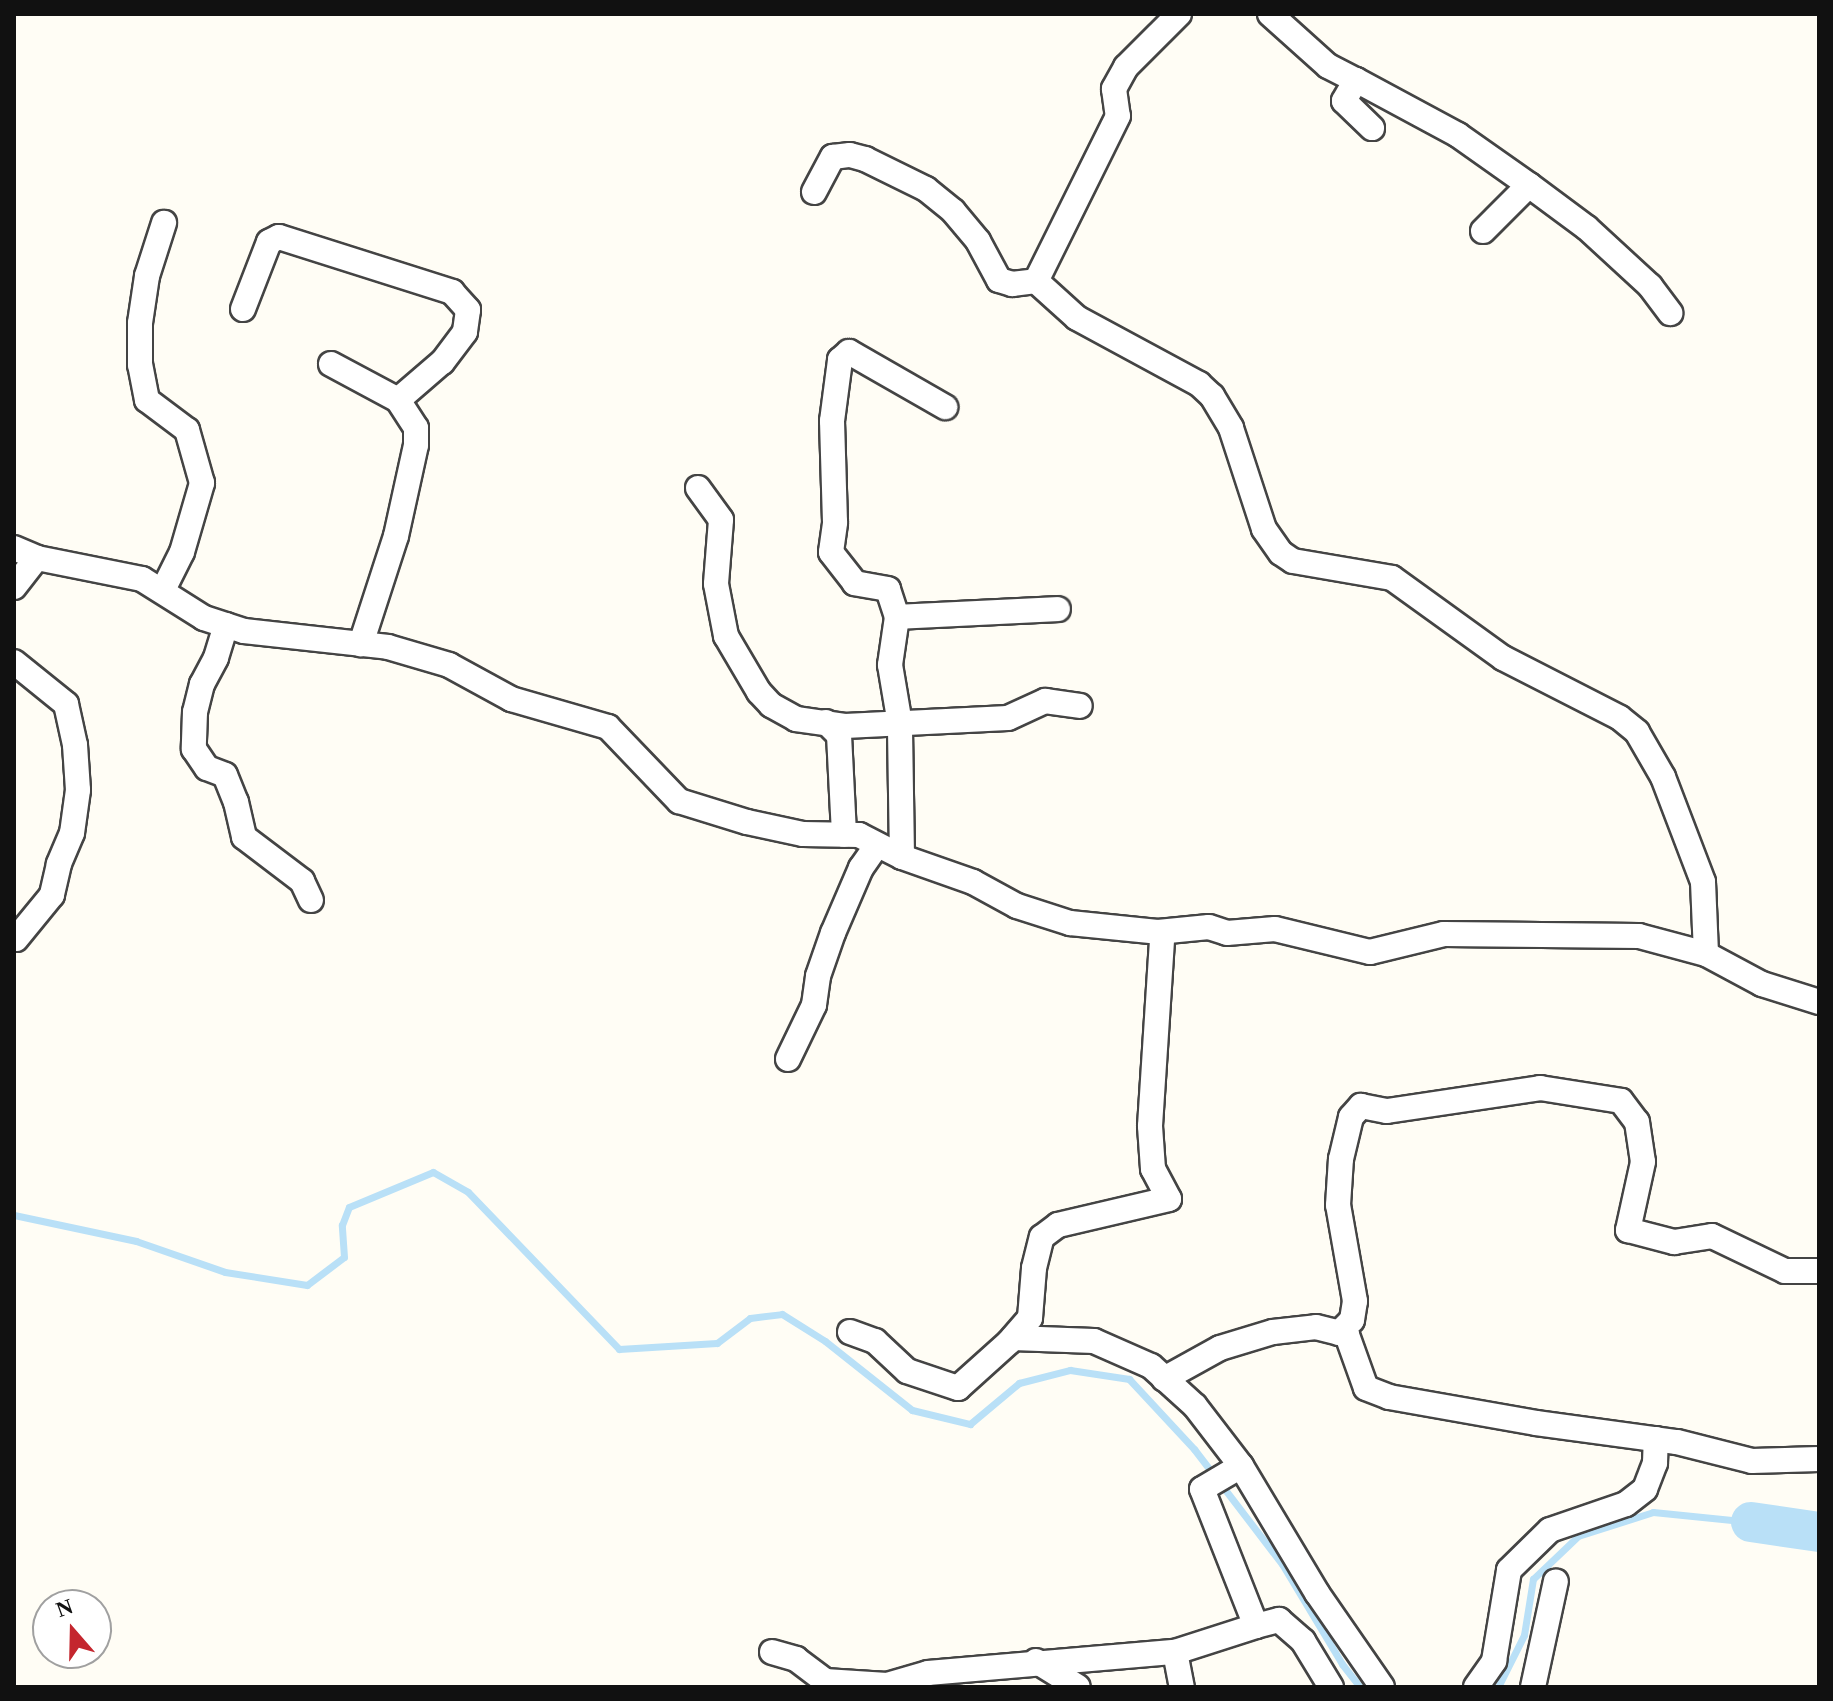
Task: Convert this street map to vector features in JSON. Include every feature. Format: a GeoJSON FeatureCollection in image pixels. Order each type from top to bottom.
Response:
{"type":"FeatureCollection","features":[{"type":"Feature","properties":{"kind":"street"},"geometry":{"type":"LineString","coordinates":[[1036,281],[1118,116],[1114,89],[1126,67],[1179,14]]}},
{"type":"Feature","properties":{"kind":"street"},"geometry":{"type":"LineString","coordinates":[[1270,14],[1328,66],[1458,135],[1529,185],[1597,238],[1650,286],[1670,313]]}},
{"type":"Feature","properties":{"kind":"street"},"geometry":{"type":"LineString","coordinates":[[1356,80],[1344,101],[1372,128]]}},
{"type":"Feature","properties":{"kind":"street"},"geometry":{"type":"LineString","coordinates":[[814,192],[833,157],[850,155],[865,159],[926,189],[953,211],[978,241],[999,280],[1012,284],[1036,281],[1077,318],[1199,384],[1212,396],[1231,428],[1264,529],[1281,553],[1293,561],[1392,578],[1503,658],[1620,718],[1637,732],[1663,777],[1703,882],[1706,954]]}},
{"type":"Feature","properties":{"kind":"street"},"geometry":{"type":"LineString","coordinates":[[1483,231],[1529,185]]}},
{"type":"Feature","properties":{"kind":"street"},"geometry":{"type":"LineString","coordinates":[[163,590],[182,552],[202,483],[187,430],[147,400],[140,365],[140,323],[147,276],[164,223]]}},
{"type":"Feature","properties":{"kind":"street"},"geometry":{"type":"LineString","coordinates":[[243,309],[269,242],[279,237],[452,292],[468,310],[465,332],[442,362],[398,400]]}},
{"type":"Feature","properties":{"kind":"street"},"geometry":{"type":"LineString","coordinates":[[902,857],[900,724],[890,665],[897,617],[888,589],[855,583],[831,552],[835,522],[832,421],[840,360],[849,352],[945,407]]}},
{"type":"Feature","properties":{"kind":"street"},"geometry":{"type":"LineString","coordinates":[[331,364],[398,400],[416,428],[416,445],[396,536],[361,644]]}},
{"type":"Feature","properties":{"kind":"street"},"geometry":{"type":"LineString","coordinates":[[698,488],[721,520],[716,584],[726,636],[759,692],[771,705],[796,719],[845,726],[1008,718],[1045,701],[1080,706]]}},
{"type":"Feature","properties":{"kind":"street"},"geometry":{"type":"LineString","coordinates":[[14,548],[37,558],[142,579],[204,618],[244,631],[388,647],[449,665],[511,699],[608,727],[679,801],[789,831],[859,835],[902,857],[973,882],[1038,914],[1070,923],[1158,932],[1209,927],[1227,933],[1275,929],[1370,952],[1444,934],[1598,933],[1639,936],[1706,954],[1762,984],[1819,1002]]}},
{"type":"Feature","properties":{"kind":"street"},"geometry":{"type":"LineString","coordinates":[[14,587],[37,558]]}},
{"type":"Feature","properties":{"kind":"street"},"geometry":{"type":"LineString","coordinates":[[897,617],[1058,609]]}},
{"type":"Feature","properties":{"kind":"street"},"geometry":{"type":"LineString","coordinates":[[226,625],[216,658],[202,684],[195,712],[194,749],[207,768],[225,775],[236,802],[244,837],[302,881],[311,900]]}},
{"type":"Feature","properties":{"kind":"street"},"geometry":{"type":"LineString","coordinates":[[14,662],[66,704],[75,745],[78,790],[72,833],[59,864],[52,895],[16,939]]}},
{"type":"Feature","properties":{"kind":"street"},"geometry":{"type":"LineString","coordinates":[[826,722],[839,735],[844,835]]}},
{"type":"Feature","properties":{"kind":"street"},"geometry":{"type":"LineString","coordinates":[[788,1059],[810,1016],[818,976],[833,933],[861,868],[877,845]]}},
{"type":"Feature","properties":{"kind":"street"},"geometry":{"type":"LineString","coordinates":[[850,1332],[875,1341],[907,1371],[958,1388],[1013,1338],[1030,1318],[1034,1268],[1042,1237],[1058,1225],[1169,1199],[1153,1169],[1150,1126],[1162,938],[1158,932]]}},
{"type":"Feature","properties":{"kind":"street"},"geometry":{"type":"LineString","coordinates":[[1339,1333],[1352,1320],[1355,1301],[1338,1205],[1341,1159],[1351,1117],[1361,1106],[1401,1109],[1540,1088],[1621,1101],[1637,1122],[1643,1162],[1628,1230],[1674,1242],[1712,1236],[1785,1271],[1819,1271]]}},
{"type":"Feature","properties":{"kind":"street"},"geometry":{"type":"LineString","coordinates":[[1164,1379],[1220,1348],[1273,1332],[1316,1327],[1347,1335],[1366,1388],[1389,1397],[1536,1423],[1656,1439],[1752,1461],[1819,1459]]}},
{"type":"Feature","properties":{"kind":"street"},"geometry":{"type":"LineString","coordinates":[[1013,1338],[1094,1341],[1151,1366],[1195,1406],[1241,1466],[1317,1593],[1382,1687]]}},
{"type":"Feature","properties":{"kind":"street"},"geometry":{"type":"LineString","coordinates":[[1476,1687],[1494,1661],[1509,1570],[1550,1530],[1626,1504],[1645,1489],[1655,1463],[1656,1439]]}},
{"type":"Feature","properties":{"kind":"street"},"geometry":{"type":"LineString","coordinates":[[1241,1466],[1202,1489],[1256,1626]]}},
{"type":"Feature","properties":{"kind":"street"},"geometry":{"type":"LineString","coordinates":[[1533,1687],[1556,1581]]}},
{"type":"Feature","properties":{"kind":"street"},"geometry":{"type":"LineString","coordinates":[[772,1652],[796,1659],[825,1681],[887,1685],[928,1673],[1036,1661],[1175,1652],[1279,1620],[1303,1641],[1331,1687]]}},
{"type":"Feature","properties":{"kind":"street"},"geometry":{"type":"LineString","coordinates":[[1175,1652],[1182,1687]]}},
{"type":"Feature","properties":{"kind":"street"},"geometry":{"type":"LineString","coordinates":[[1036,1661],[1078,1687]]}},
{"type":"Feature","properties":{"kind":"waterway"},"geometry":{"type":"LineString","coordinates":[[14,1215],[136,1241],[225,1272],[307,1285],[344,1257],[342,1225],[349,1207],[433,1172],[468,1192],[619,1349],[717,1343],[750,1318],[782,1314],[825,1341],[912,1410],[970,1424],[1019,1383],[1070,1370],[1129,1379],[1194,1449],[1282,1564],[1342,1664],[1360,1687]]}},
{"type":"Feature","properties":{"kind":"waterway"},"geometry":{"type":"LineString","coordinates":[[1498,1687],[1524,1635],[1533,1579],[1578,1536],[1653,1512],[1751,1522]]}},
{"type":"Feature","properties":{"kind":"waterway"},"geometry":{"type":"LineString","coordinates":[[1751,1522],[1819,1532]]}}]}
